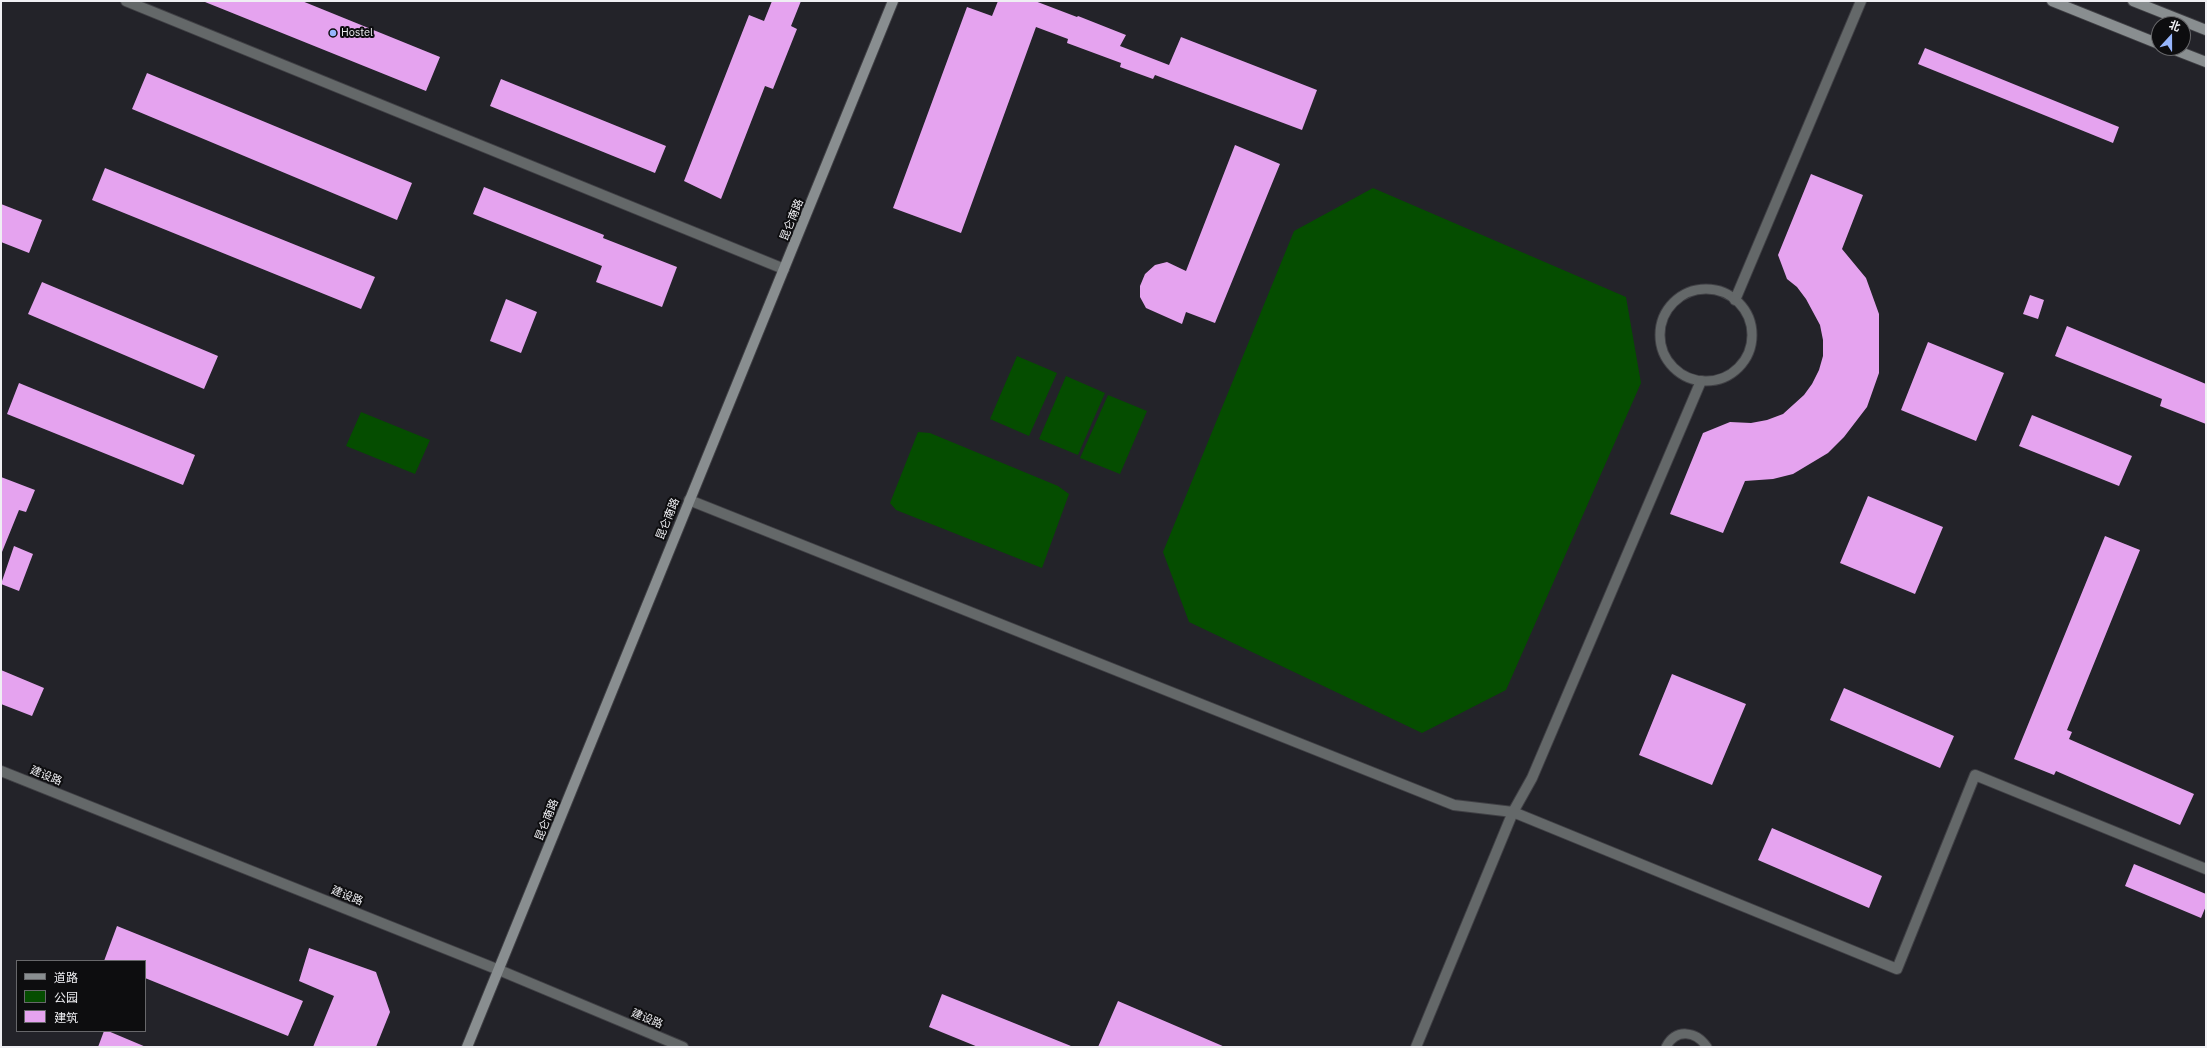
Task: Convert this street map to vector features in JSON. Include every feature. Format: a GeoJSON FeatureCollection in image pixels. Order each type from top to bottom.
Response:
{"type":"FeatureCollection","features":[{"type":"Feature","properties":{"kind":"main road","name":"昆仑南路"},"geometry":{"type":"LineString","coordinates":[[467,1047],[893,1]]}},
{"type":"Feature","properties":{"kind":"main road"},"geometry":{"type":"LineString","coordinates":[[2052,1],[2151,41]]}},
{"type":"Feature","properties":{"kind":"main road"},"geometry":{"type":"LineString","coordinates":[[2133,1],[2206,30]]}},
{"type":"Feature","properties":{"kind":"main road"},"geometry":{"type":"LineString","coordinates":[[2191,56],[2206,62]]}},
{"type":"Feature","properties":{"kind":"street"},"geometry":{"type":"LineString","coordinates":[[126,1],[784,269]]}},
{"type":"Feature","properties":{"kind":"street"},"geometry":{"type":"LineString","coordinates":[[1735,300],[1861,1]]}},
{"type":"Feature","properties":{"kind":"street"},"geometry":{"type":"LineString","coordinates":[[1416,1047],[1513,812],[1532,778],[1701,381]]}},
{"type":"Feature","properties":{"kind":"street"},"geometry":{"type":"LineString","coordinates":[[689,500],[1454,805],[1513,812],[1897,969],[1975,775],[2206,869]]}},
{"type":"Feature","properties":{"kind":"street","name":"建设路"},"geometry":{"type":"LineString","coordinates":[[1,771],[499,970],[683,1047]]}},
{"type":"Feature","properties":{"kind":"lane"},"geometry":{"type":"LineString","coordinates":[[1706,289],[1724,292],[1735,300],[1749,318],[1753,335],[1749,354],[1739,368],[1724,379],[1706,382],[1688,379],[1673,368],[1662,354],[1659,336],[1662,318],[1672,302],[1688,292],[1706,289]]}},
{"type":"Feature","properties":{"kind":"lane"},"geometry":{"type":"LineString","coordinates":[[1666,1047],[1671,1039],[1678,1034],[1687,1033],[1699,1037],[1707,1047]]}},
{"type":"Feature","properties":{"kind":"green space"},"geometry":{"type":"Polygon","coordinates":[[[1373,188],[1626,297],[1641,383],[1506,690],[1422,733],[1189,622],[1163,552],[1294,231],[1373,188]]]}},
{"type":"Feature","properties":{"kind":"green space"},"geometry":{"type":"Polygon","coordinates":[[[1017,356],[1057,373],[1029,436],[990,419],[1017,356]]]}},
{"type":"Feature","properties":{"kind":"green space"},"geometry":{"type":"Polygon","coordinates":[[[1066,376],[1105,393],[1078,455],[1039,439],[1066,376]]]}},
{"type":"Feature","properties":{"kind":"green space"},"geometry":{"type":"Polygon","coordinates":[[[1108,395],[1147,411],[1120,474],[1080,458],[1108,395]]]}},
{"type":"Feature","properties":{"kind":"green space"},"geometry":{"type":"Polygon","coordinates":[[[361,412],[430,440],[415,474],[346,446],[361,412]]]}},
{"type":"Feature","properties":{"kind":"green space"},"geometry":{"type":"Polygon","coordinates":[[[918,432],[930,433],[1058,486],[1069,494],[1042,568],[896,510],[890,503],[918,432]]]}},
{"type":"Feature","properties":{"kind":"building","name":"Hostel"},"geometry":{"type":"Polygon","coordinates":[[[302,1],[440,57],[426,91],[205,2],[302,1]]]}},
{"type":"Feature","properties":{"kind":"building"},"geometry":{"type":"Polygon","coordinates":[[[772,1],[801,1],[791,26],[797,29],[773,89],[765,86],[721,199],[684,181],[749,15],[764,21],[772,1]]]}},
{"type":"Feature","properties":{"kind":"building"},"geometry":{"type":"Polygon","coordinates":[[[998,1],[1035,1],[1077,17],[1078,16],[1126,35],[1120,46],[1169,65],[1181,37],[1317,90],[1302,130],[1155,75],[1153,79],[1120,67],[1121,63],[1067,43],[1068,39],[1036,27],[961,233],[893,208],[967,7],[992,16],[998,1]]]}},
{"type":"Feature","properties":{"kind":"building"},"geometry":{"type":"Polygon","coordinates":[[[1925,48],[2119,127],[2113,143],[1918,64],[1925,48]]]}},
{"type":"Feature","properties":{"kind":"building"},"geometry":{"type":"Polygon","coordinates":[[[147,73],[412,183],[397,220],[132,109],[147,73]]]}},
{"type":"Feature","properties":{"kind":"building"},"geometry":{"type":"Polygon","coordinates":[[[501,79],[666,146],[655,173],[490,106],[501,79]]]}},
{"type":"Feature","properties":{"kind":"building"},"geometry":{"type":"Polygon","coordinates":[[[1235,145],[1280,164],[1215,323],[1186,312],[1182,324],[1146,308],[1140,297],[1140,286],[1145,274],[1155,265],[1167,262],[1186,271],[1235,145]]]}},
{"type":"Feature","properties":{"kind":"building"},"geometry":{"type":"Polygon","coordinates":[[[105,168],[375,277],[361,309],[92,200],[105,168]]]}},
{"type":"Feature","properties":{"kind":"building"},"geometry":{"type":"Polygon","coordinates":[[[1811,174],[1863,195],[1842,249],[1866,278],[1879,314],[1879,373],[1867,407],[1844,437],[1828,453],[1793,474],[1773,479],[1745,481],[1723,533],[1670,514],[1703,433],[1730,422],[1751,423],[1767,420],[1783,414],[1804,395],[1812,384],[1819,370],[1823,356],[1823,340],[1820,325],[1806,299],[1797,287],[1787,279],[1778,255],[1811,174]]]}},
{"type":"Feature","properties":{"kind":"building"},"geometry":{"type":"Polygon","coordinates":[[[484,187],[604,235],[603,238],[677,267],[662,307],[596,282],[602,266],[473,214],[484,187]]]}},
{"type":"Feature","properties":{"kind":"building"},"geometry":{"type":"Polygon","coordinates":[[[1,204],[42,220],[29,253],[1,242],[1,204]]]}},
{"type":"Feature","properties":{"kind":"building"},"geometry":{"type":"Polygon","coordinates":[[[42,282],[218,356],[204,389],[28,314],[42,282]]]}},
{"type":"Feature","properties":{"kind":"building"},"geometry":{"type":"Polygon","coordinates":[[[2030,295],[2044,300],[2038,319],[2023,314],[2030,295]]]}},
{"type":"Feature","properties":{"kind":"building"},"geometry":{"type":"Polygon","coordinates":[[[506,299],[537,312],[521,353],[490,341],[506,299]]]}},
{"type":"Feature","properties":{"kind":"building"},"geometry":{"type":"Polygon","coordinates":[[[2067,326],[2206,384],[2206,424],[2160,406],[2162,399],[2055,356],[2067,326]]]}},
{"type":"Feature","properties":{"kind":"building"},"geometry":{"type":"Polygon","coordinates":[[[1928,342],[2004,373],[1976,441],[1901,410],[1928,342]]]}},
{"type":"Feature","properties":{"kind":"building"},"geometry":{"type":"Polygon","coordinates":[[[19,383],[195,455],[183,485],[7,414],[19,383]]]}},
{"type":"Feature","properties":{"kind":"building"},"geometry":{"type":"Polygon","coordinates":[[[2032,415],[2132,456],[2119,486],[2019,446],[2032,415]]]}},
{"type":"Feature","properties":{"kind":"building"},"geometry":{"type":"Polygon","coordinates":[[[1,477],[35,490],[26,512],[19,510],[2,552],[1,477]]]}},
{"type":"Feature","properties":{"kind":"building"},"geometry":{"type":"Polygon","coordinates":[[[1868,496],[1943,527],[1915,594],[1840,563],[1868,496]]]}},
{"type":"Feature","properties":{"kind":"building"},"geometry":{"type":"Polygon","coordinates":[[[2105,536],[2140,550],[2067,730],[2072,732],[2069,739],[2194,794],[2180,825],[2056,771],[2054,775],[2014,759],[2105,536]]]}},
{"type":"Feature","properties":{"kind":"building"},"geometry":{"type":"Polygon","coordinates":[[[14,546],[33,554],[19,591],[1,584],[14,546]]]}},
{"type":"Feature","properties":{"kind":"building"},"geometry":{"type":"Polygon","coordinates":[[[1,670],[44,688],[32,716],[1,704],[1,670]]]}},
{"type":"Feature","properties":{"kind":"building"},"geometry":{"type":"Polygon","coordinates":[[[1672,674],[1746,704],[1712,785],[1639,755],[1672,674]]]}},
{"type":"Feature","properties":{"kind":"building"},"geometry":{"type":"Polygon","coordinates":[[[1844,688],[1954,736],[1940,768],[1830,720],[1844,688]]]}},
{"type":"Feature","properties":{"kind":"building"},"geometry":{"type":"Polygon","coordinates":[[[1772,828],[1882,876],[1869,908],[1758,860],[1772,828]]]}},
{"type":"Feature","properties":{"kind":"building"},"geometry":{"type":"Polygon","coordinates":[[[2134,864],[2206,894],[2206,906],[2201,918],[2125,886],[2134,864]]]}},
{"type":"Feature","properties":{"kind":"building"},"geometry":{"type":"Polygon","coordinates":[[[117,926],[303,1001],[288,1036],[146,978],[146,960],[104,960],[117,926]]]}},
{"type":"Feature","properties":{"kind":"building"},"geometry":{"type":"Polygon","coordinates":[[[309,948],[376,972],[390,1012],[376,1047],[313,1047],[334,996],[299,981],[309,948]]]}},
{"type":"Feature","properties":{"kind":"building"},"geometry":{"type":"Polygon","coordinates":[[[942,994],[1071,1047],[978,1047],[929,1027],[942,994]]]}},
{"type":"Feature","properties":{"kind":"building"},"geometry":{"type":"Polygon","coordinates":[[[1118,1001],[1225,1047],[1098,1047],[1118,1001]]]}},
{"type":"Feature","properties":{"kind":"building"},"geometry":{"type":"Polygon","coordinates":[[[104,1032],[110,1032],[146,1047],[98,1047],[104,1032]]]}},
{"type":"Feature","properties":{"kind":"place","name":"Hostel"},"geometry":{"type":"Point","coordinates":[333,33]}}]}
